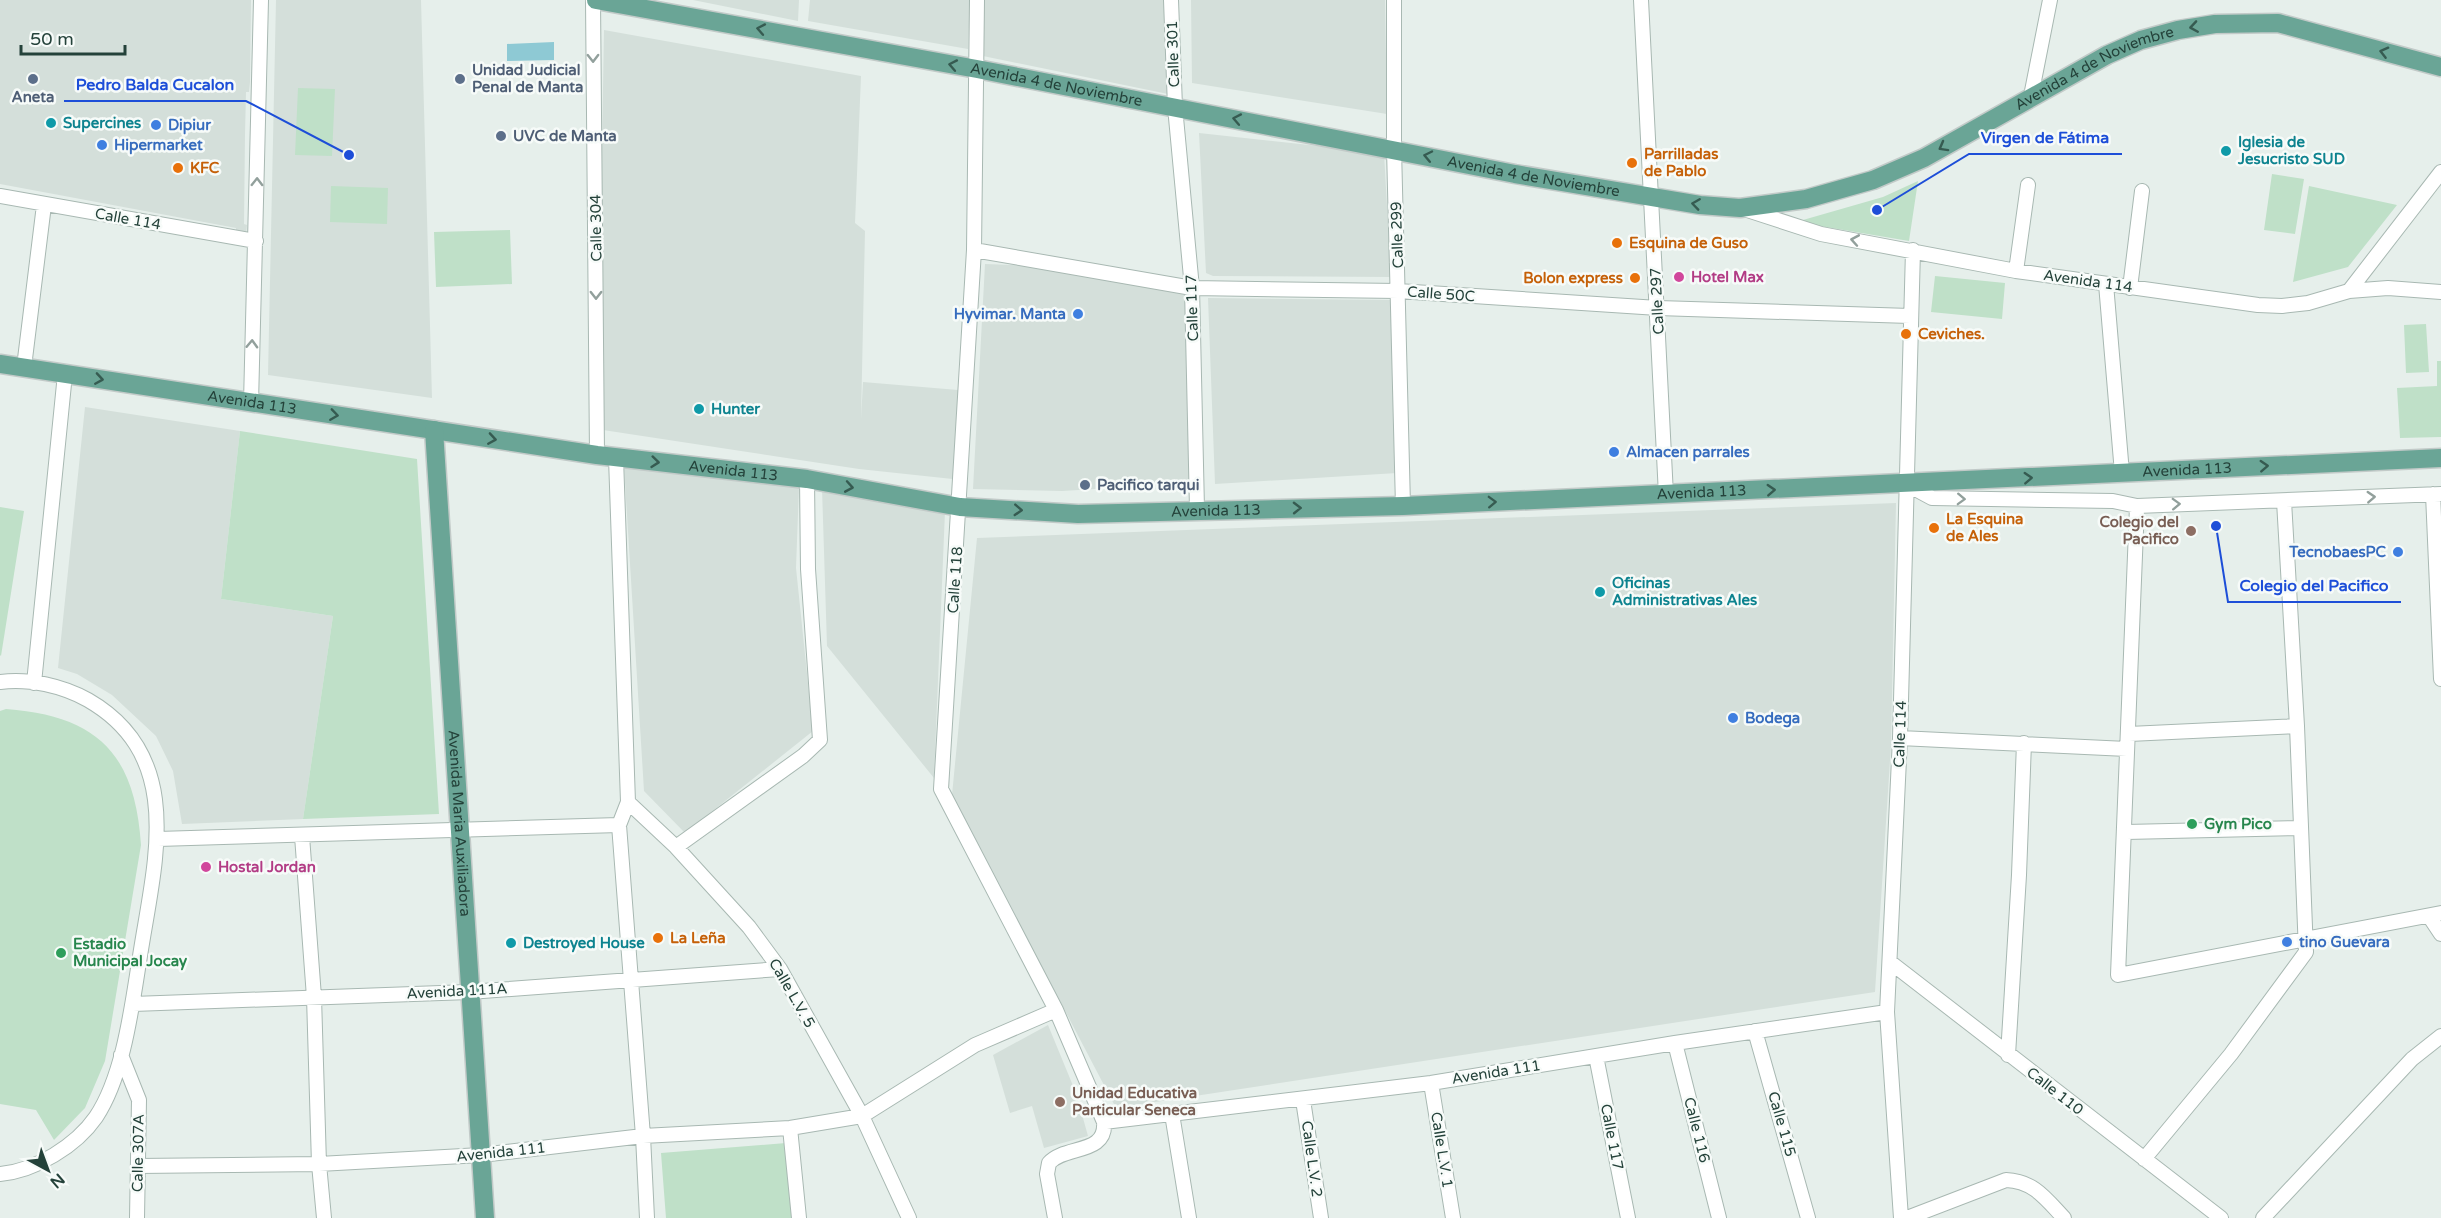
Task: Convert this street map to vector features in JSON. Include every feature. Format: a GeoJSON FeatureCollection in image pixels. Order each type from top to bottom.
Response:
{"type":"FeatureCollection","features":[{"type":"Feature","properties":{"kind":"main road","name":"Avenida 4 de Noviembre"},"geometry":{"type":"LineString","coordinates":[[594,0],[977,69],[1515,174],[1700,205],[1740,208],[1806,199],[1873,180],[1924,158],[2107,55],[2141,40],[2178,30],[2215,24],[2278,23],[2441,67]]}},
{"type":"Feature","properties":{"kind":"main road","name":"Avenida 113"},"geometry":{"type":"LineString","coordinates":[[0,363],[607,457],[807,479],[960,507],[1078,514],[1197,509],[1402,506],[2441,458]]}},
{"type":"Feature","properties":{"kind":"main road","name":"Avenida Maria Auxiliadora"},"geometry":{"type":"LineString","coordinates":[[434,430],[485,1218]]}},
{"type":"Feature","properties":{"kind":"street"},"geometry":{"type":"LineString","coordinates":[[251,403],[261,0]]}},
{"type":"Feature","properties":{"kind":"street","name":"Calle 304"},"geometry":{"type":"LineString","coordinates":[[594,0],[607,457],[628,802]]}},
{"type":"Feature","properties":{"kind":"street","name":"Calle 118"},"geometry":{"type":"LineString","coordinates":[[977,0],[974,250],[941,789],[1056,1010],[1104,1122]]}},
{"type":"Feature","properties":{"kind":"street","name":"Calle 301"},"geometry":{"type":"LineString","coordinates":[[1171,0],[1175,107]]}},
{"type":"Feature","properties":{"kind":"street","name":"Calle 299"},"geometry":{"type":"LineString","coordinates":[[1394,0],[1394,149],[1402,506]]}},
{"type":"Feature","properties":{"kind":"street","name":"Calle 297"},"geometry":{"type":"LineString","coordinates":[[1641,0],[1666,495]]}},
{"type":"Feature","properties":{"kind":"street"},"geometry":{"type":"LineString","coordinates":[[2031,96],[2050,0]]}},
{"type":"Feature","properties":{"kind":"street","name":"Calle 117"},"geometry":{"type":"LineString","coordinates":[[1175,107],[1192,288],[1197,509]]}},
{"type":"Feature","properties":{"kind":"street"},"geometry":{"type":"LineString","coordinates":[[2349,291],[2441,172]]}},
{"type":"Feature","properties":{"kind":"street"},"geometry":{"type":"LineString","coordinates":[[2016,271],[2028,184]]}},
{"type":"Feature","properties":{"kind":"street"},"geometry":{"type":"LineString","coordinates":[[2130,288],[2142,191]]}},
{"type":"Feature","properties":{"kind":"street","name":"Calle 114"},"geometry":{"type":"LineString","coordinates":[[0,196],[256,241]]}},
{"type":"Feature","properties":{"kind":"street"},"geometry":{"type":"LineString","coordinates":[[24,367],[44,205]]}},
{"type":"Feature","properties":{"kind":"street","name":"Avenida 114"},"geometry":{"type":"LineString","coordinates":[[1740,208],[1821,234],[2016,271],[2130,288],[2282,306],[2308,303],[2349,291],[2388,288],[2441,292]]}},
{"type":"Feature","properties":{"kind":"street","name":"Calle 50C"},"geometry":{"type":"LineString","coordinates":[[974,250],[1192,288],[1398,291],[1658,308],[1910,316]]}},
{"type":"Feature","properties":{"kind":"street","name":"Calle 114"},"geometry":{"type":"LineString","coordinates":[[1901,1218],[1887,1012],[1900,738],[1913,250]]}},
{"type":"Feature","properties":{"kind":"street"},"geometry":{"type":"LineString","coordinates":[[2106,284],[2121,472]]}},
{"type":"Feature","properties":{"kind":"street"},"geometry":{"type":"LineString","coordinates":[[34,683],[65,374]]}},
{"type":"Feature","properties":{"kind":"street"},"geometry":{"type":"LineString","coordinates":[[676,847],[803,756],[820,740],[808,569],[807,479]]}},
{"type":"Feature","properties":{"kind":"street"},"geometry":{"type":"LineString","coordinates":[[1906,484],[1932,498],[2114,501],[2137,506],[2437,494],[2441,679]]}},
{"type":"Feature","properties":{"kind":"street"},"geometry":{"type":"LineString","coordinates":[[2144,1159],[2231,1054],[2306,952],[2297,726],[2284,501]]}},
{"type":"Feature","properties":{"kind":"street"},"geometry":{"type":"LineString","coordinates":[[2137,506],[2126,832],[2118,975],[2435,915],[2441,934]]}},
{"type":"Feature","properties":{"kind":"street"},"geometry":{"type":"LineString","coordinates":[[0,682],[34,683],[81,696],[102,708],[128,734],[148,767],[155,789],[158,839],[133,1004],[121,1055],[106,1099],[86,1129],[40,1163],[3,1176]]}},
{"type":"Feature","properties":{"kind":"street"},"geometry":{"type":"LineString","coordinates":[[2128,734],[2297,726]]}},
{"type":"Feature","properties":{"kind":"street"},"geometry":{"type":"LineString","coordinates":[[1900,738],[2127,749]]}},
{"type":"Feature","properties":{"kind":"street"},"geometry":{"type":"LineString","coordinates":[[2008,1054],[2024,743]]}},
{"type":"Feature","properties":{"kind":"street"},"geometry":{"type":"LineString","coordinates":[[628,802],[619,825],[643,1136],[647,1218]]}},
{"type":"Feature","properties":{"kind":"street","name":"Calle L.V. 5"},"geometry":{"type":"LineString","coordinates":[[628,802],[676,847],[749,927],[780,969],[862,1116],[909,1218]]}},
{"type":"Feature","properties":{"kind":"street"},"geometry":{"type":"LineString","coordinates":[[158,839],[619,825]]}},
{"type":"Feature","properties":{"kind":"street"},"geometry":{"type":"LineString","coordinates":[[2126,832],[2300,828]]}},
{"type":"Feature","properties":{"kind":"street"},"geometry":{"type":"LineString","coordinates":[[302,836],[314,997],[319,1164],[324,1218]]}},
{"type":"Feature","properties":{"kind":"street","name":"Calle 110"},"geometry":{"type":"LineString","coordinates":[[1890,962],[2221,1218]]}},
{"type":"Feature","properties":{"kind":"street","name":"Avenida 111A"},"geometry":{"type":"LineString","coordinates":[[133,1004],[469,992],[780,969]]}},
{"type":"Feature","properties":{"kind":"street"},"geometry":{"type":"LineString","coordinates":[[862,1116],[975,1045],[1056,1010]]}},
{"type":"Feature","properties":{"kind":"street","name":"Avenida 111"},"geometry":{"type":"LineString","coordinates":[[1104,1122],[1431,1083],[1675,1043],[1887,1012]]}},
{"type":"Feature","properties":{"kind":"street","name":"Calle 115"},"geometry":{"type":"LineString","coordinates":[[1755,1031],[1808,1218]]}},
{"type":"Feature","properties":{"kind":"street"},"geometry":{"type":"LineString","coordinates":[[2263,1218],[2412,1059],[2441,1036]]}},
{"type":"Feature","properties":{"kind":"street","name":"Calle 116"},"geometry":{"type":"LineString","coordinates":[[1675,1043],[1719,1218]]}},
{"type":"Feature","properties":{"kind":"street","name":"Calle 307A"},"geometry":{"type":"LineString","coordinates":[[121,1055],[139,1100],[137,1218]]}},
{"type":"Feature","properties":{"kind":"street","name":"Calle 117"},"geometry":{"type":"LineString","coordinates":[[1596,1056],[1629,1218]]}},
{"type":"Feature","properties":{"kind":"street","name":"Calle L.V. 1"},"geometry":{"type":"LineString","coordinates":[[1431,1083],[1453,1218]]}},
{"type":"Feature","properties":{"kind":"street","name":"Calle L.V. 2"},"geometry":{"type":"LineString","coordinates":[[1303,1100],[1320,1218]]}},
{"type":"Feature","properties":{"kind":"street"},"geometry":{"type":"LineString","coordinates":[[1172,1114],[1189,1218]]}},
{"type":"Feature","properties":{"kind":"street","name":"Avenida 111"},"geometry":{"type":"LineString","coordinates":[[138,1167],[319,1164],[481,1155],[643,1136],[790,1128],[862,1116]]}},
{"type":"Feature","properties":{"kind":"street"},"geometry":{"type":"LineString","coordinates":[[1055,1218],[1047,1174],[1049,1163],[1053,1158],[1098,1141],[1105,1129],[1104,1122]]}},
{"type":"Feature","properties":{"kind":"street"},"geometry":{"type":"LineString","coordinates":[[790,1128],[799,1218]]}},
{"type":"Feature","properties":{"kind":"street"},"geometry":{"type":"LineString","coordinates":[[1907,1218],[2006,1180],[2019,1180],[2034,1187],[2064,1218]]}},
{"type":"Feature","properties":{"kind":"shaded area"},"geometry":{"type":"Polygon","coordinates":[[[0,0],[251,0],[250,82],[249,92],[246,92],[245,135],[244,224],[247,225],[246,234],[236,233],[236,228],[0,184],[0,0]]]}},
{"type":"Feature","properties":{"kind":"shaded area"},"geometry":{"type":"Polygon","coordinates":[[[276,0],[421,0],[432,398],[268,375],[276,0]]]}},
{"type":"Feature","properties":{"kind":"shaded area"},"geometry":{"type":"Polygon","coordinates":[[[693,0],[799,0],[798,21],[693,0]]]}},
{"type":"Feature","properties":{"kind":"shaded area"},"geometry":{"type":"Polygon","coordinates":[[[810,0],[970,0],[968,49],[808,21],[810,0]]]}},
{"type":"Feature","properties":{"kind":"shaded area"},"geometry":{"type":"Polygon","coordinates":[[[984,0],[1171,0],[1168,94],[983,56],[984,0]]]}},
{"type":"Feature","properties":{"kind":"shaded area"},"geometry":{"type":"Polygon","coordinates":[[[1191,0],[1385,0],[1387,114],[1192,83],[1191,0]]]}},
{"type":"Feature","properties":{"kind":"shaded area"},"geometry":{"type":"Polygon","coordinates":[[[604,30],[861,76],[855,223],[865,231],[861,419],[863,382],[958,390],[962,480],[859,469],[603,430],[603,266],[600,266],[604,30]]]}},
{"type":"Feature","properties":{"kind":"shaded area"},"geometry":{"type":"Polygon","coordinates":[[[1199,133],[1384,153],[1391,277],[1213,276],[1206,273],[1199,133]]]}},
{"type":"Feature","properties":{"kind":"shaded area"},"geometry":{"type":"Polygon","coordinates":[[[985,264],[1038,266],[1186,295],[1192,483],[1062,491],[973,489],[985,264]]]}},
{"type":"Feature","properties":{"kind":"shaded area"},"geometry":{"type":"Polygon","coordinates":[[[1208,298],[1391,300],[1397,473],[1215,484],[1208,298]]]}},
{"type":"Feature","properties":{"kind":"shaded area"},"geometry":{"type":"Polygon","coordinates":[[[85,407],[240,431],[221,599],[333,616],[303,819],[182,824],[173,771],[156,736],[112,695],[77,674],[58,668],[85,407]]]}},
{"type":"Feature","properties":{"kind":"shaded area"},"geometry":{"type":"Polygon","coordinates":[[[624,466],[799,487],[796,568],[813,731],[685,833],[644,791],[624,466]]]}},
{"type":"Feature","properties":{"kind":"shaded area"},"geometry":{"type":"Polygon","coordinates":[[[822,488],[945,511],[934,778],[827,646],[822,488]]]}},
{"type":"Feature","properties":{"kind":"shaded area"},"geometry":{"type":"Polygon","coordinates":[[[1896,503],[1891,745],[1875,992],[1116,1108],[952,795],[977,538],[1896,503]]]}},
{"type":"Feature","properties":{"kind":"shaded area"},"geometry":{"type":"Polygon","coordinates":[[[1048,1025],[1076,1093],[1088,1136],[1044,1148],[1032,1106],[1010,1113],[993,1055],[1048,1025]]]}},
{"type":"Feature","properties":{"kind":"green space"},"geometry":{"type":"Polygon","coordinates":[[[298,88],[335,89],[332,156],[295,155],[298,88]]]}},
{"type":"Feature","properties":{"kind":"green space"},"geometry":{"type":"Polygon","coordinates":[[[2272,174],[2304,179],[2295,234],[2264,230],[2272,174]]]}},
{"type":"Feature","properties":{"kind":"green space"},"geometry":{"type":"Polygon","coordinates":[[[1918,181],[1909,241],[1796,222],[1883,197],[1918,181]]]}},
{"type":"Feature","properties":{"kind":"green space"},"geometry":{"type":"Polygon","coordinates":[[[331,186],[388,188],[387,224],[330,222],[331,186]]]}},
{"type":"Feature","properties":{"kind":"green space"},"geometry":{"type":"Polygon","coordinates":[[[2309,186],[2397,205],[2348,267],[2293,282],[2309,186]]]}},
{"type":"Feature","properties":{"kind":"green space"},"geometry":{"type":"Polygon","coordinates":[[[510,230],[512,284],[436,287],[434,232],[510,230]]]}},
{"type":"Feature","properties":{"kind":"green space"},"geometry":{"type":"Polygon","coordinates":[[[1935,276],[2005,283],[2002,319],[1931,312],[1935,276]]]}},
{"type":"Feature","properties":{"kind":"green space"},"geometry":{"type":"Polygon","coordinates":[[[2426,324],[2429,372],[2406,373],[2404,325],[2426,324]]]}},
{"type":"Feature","properties":{"kind":"green space"},"geometry":{"type":"Polygon","coordinates":[[[2437,361],[2441,361],[2441,437],[2400,438],[2397,388],[2437,386],[2437,361]]]}},
{"type":"Feature","properties":{"kind":"green space"},"geometry":{"type":"Polygon","coordinates":[[[240,431],[417,459],[439,814],[303,819],[333,616],[221,599],[240,431]]]}},
{"type":"Feature","properties":{"kind":"green space"},"geometry":{"type":"Polygon","coordinates":[[[0,507],[24,511],[1,656],[0,655],[0,507]]]}},
{"type":"Feature","properties":{"kind":"green space","name":"Estadio Municipal Jocay"},"geometry":{"type":"Polygon","coordinates":[[[6,709],[38,713],[65,720],[87,731],[105,745],[120,763],[130,786],[137,813],[141,845],[105,1061],[85,1108],[54,1140],[36,1110],[0,1104],[0,711],[6,709]]]}},
{"type":"Feature","properties":{"kind":"green space"},"geometry":{"type":"Polygon","coordinates":[[[786,1143],[792,1218],[666,1218],[661,1153],[786,1143]]]}},
{"type":"Feature","properties":{"kind":"water"},"geometry":{"type":"Polygon","coordinates":[[[554,42],[554,60],[507,61],[507,44],[554,42]]]}},
{"type":"Feature","properties":{"kind":"place","name":"Aneta"},"geometry":{"type":"Point","coordinates":[33,79]}},
{"type":"Feature","properties":{"kind":"place","name":"Unidad Judicial Penal de Manta"},"geometry":{"type":"Point","coordinates":[460,79]}},
{"type":"Feature","properties":{"kind":"place","name":"Supercines"},"geometry":{"type":"Point","coordinates":[51,123]}},
{"type":"Feature","properties":{"kind":"place","name":"Dipiur"},"geometry":{"type":"Point","coordinates":[156,125]}},
{"type":"Feature","properties":{"kind":"place","name":"UVC de Manta"},"geometry":{"type":"Point","coordinates":[501,136]}},
{"type":"Feature","properties":{"kind":"place","name":"Hipermarket"},"geometry":{"type":"Point","coordinates":[102,145]}},
{"type":"Feature","properties":{"kind":"place","name":"Iglesia de Jesucristo SUD"},"geometry":{"type":"Point","coordinates":[2226,151]}},
{"type":"Feature","properties":{"kind":"place","name":"Pedro Balda Cucalon"},"geometry":{"type":"Point","coordinates":[349,155]}},
{"type":"Feature","properties":{"kind":"place","name":"Parrilladas de Pablo"},"geometry":{"type":"Point","coordinates":[1632,163]}},
{"type":"Feature","properties":{"kind":"place","name":"KFC"},"geometry":{"type":"Point","coordinates":[178,168]}},
{"type":"Feature","properties":{"kind":"place","name":"Virgen de Fátima"},"geometry":{"type":"Point","coordinates":[1877,210]}},
{"type":"Feature","properties":{"kind":"place","name":"Esquina de Guso"},"geometry":{"type":"Point","coordinates":[1617,243]}},
{"type":"Feature","properties":{"kind":"place","name":"Hotel Max"},"geometry":{"type":"Point","coordinates":[1679,277]}},
{"type":"Feature","properties":{"kind":"place","name":"Bolon express"},"geometry":{"type":"Point","coordinates":[1635,278]}},
{"type":"Feature","properties":{"kind":"place","name":"Hyvimar. Manta"},"geometry":{"type":"Point","coordinates":[1078,314]}},
{"type":"Feature","properties":{"kind":"place","name":"Ceviches."},"geometry":{"type":"Point","coordinates":[1906,334]}},
{"type":"Feature","properties":{"kind":"place","name":"Hunter"},"geometry":{"type":"Point","coordinates":[699,409]}},
{"type":"Feature","properties":{"kind":"place","name":"Almacen parrales"},"geometry":{"type":"Point","coordinates":[1614,452]}},
{"type":"Feature","properties":{"kind":"place","name":"Pacifico tarqui"},"geometry":{"type":"Point","coordinates":[1085,485]}},
{"type":"Feature","properties":{"kind":"place","name":"Colegio del Pacifico"},"geometry":{"type":"Point","coordinates":[2216,526]}},
{"type":"Feature","properties":{"kind":"place","name":"La Esquina de Ales"},"geometry":{"type":"Point","coordinates":[1934,528]}},
{"type":"Feature","properties":{"kind":"place","name":"Colegio del Pacìfico"},"geometry":{"type":"Point","coordinates":[2191,531]}},
{"type":"Feature","properties":{"kind":"place","name":"TecnobaesPC"},"geometry":{"type":"Point","coordinates":[2398,552]}},
{"type":"Feature","properties":{"kind":"place","name":"Oficinas Administrativas Ales"},"geometry":{"type":"Point","coordinates":[1600,592]}},
{"type":"Feature","properties":{"kind":"place","name":"Bodega"},"geometry":{"type":"Point","coordinates":[1733,718]}},
{"type":"Feature","properties":{"kind":"place","name":"Gym Pico"},"geometry":{"type":"Point","coordinates":[2192,824]}},
{"type":"Feature","properties":{"kind":"place","name":"Hostal Jordan"},"geometry":{"type":"Point","coordinates":[206,867]}},
{"type":"Feature","properties":{"kind":"place","name":"La Leña"},"geometry":{"type":"Point","coordinates":[658,938]}},
{"type":"Feature","properties":{"kind":"place","name":"tino Guevara"},"geometry":{"type":"Point","coordinates":[2287,942]}},
{"type":"Feature","properties":{"kind":"place","name":"Destroyed House"},"geometry":{"type":"Point","coordinates":[511,943]}},
{"type":"Feature","properties":{"kind":"place","name":"Estadio Municipal Jocay"},"geometry":{"type":"Point","coordinates":[61,953]}},
{"type":"Feature","properties":{"kind":"place","name":"Unidad Educativa Particular Seneca"},"geometry":{"type":"Point","coordinates":[1060,1102]}}]}
